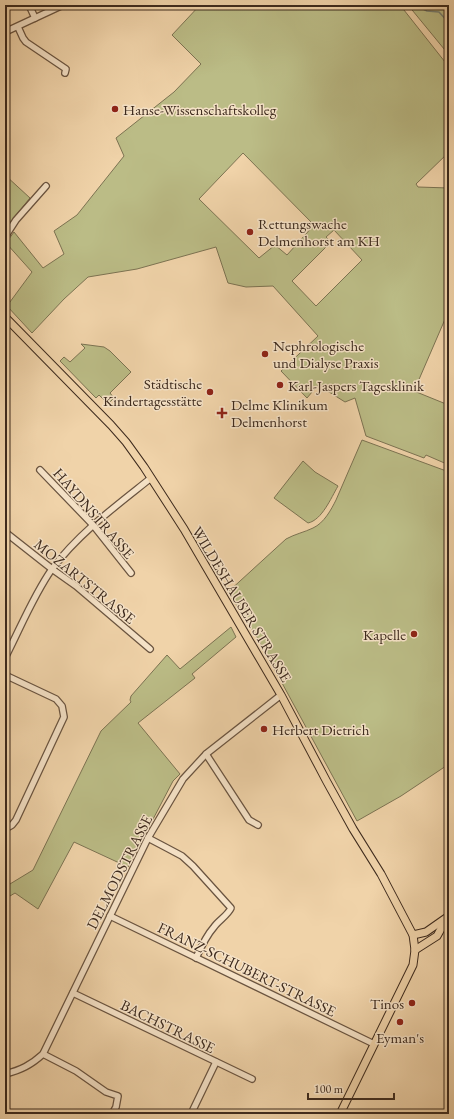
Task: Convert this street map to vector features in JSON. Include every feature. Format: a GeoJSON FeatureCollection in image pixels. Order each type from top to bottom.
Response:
{"type":"FeatureCollection","features":[{"type":"Feature","properties":{"kind":"main road","name":"WILDESHAUSER STRASSE"},"geometry":{"type":"LineString","coordinates":[[5,317],[111,425],[126,442],[150,478],[190,541],[281,695],[327,782],[381,874],[413,935]]}},
{"type":"Feature","properties":{"kind":"main road"},"geometry":{"type":"LineString","coordinates":[[340,1114],[413,965],[415,950],[413,935],[426,932],[448,917]]}},
{"type":"Feature","properties":{"kind":"main road"},"geometry":{"type":"LineString","coordinates":[[415,950],[437,936],[448,917]]}},
{"type":"Feature","properties":{"kind":"street"},"geometry":{"type":"LineString","coordinates":[[29,5],[35,18]]}},
{"type":"Feature","properties":{"kind":"street"},"geometry":{"type":"LineString","coordinates":[[5,32],[62,5]]}},
{"type":"Feature","properties":{"kind":"street"},"geometry":{"type":"LineString","coordinates":[[18,27],[26,42],[66,69],[65,73]]}},
{"type":"Feature","properties":{"kind":"street"},"geometry":{"type":"LineString","coordinates":[[5,237],[16,220],[46,186]]}},
{"type":"Feature","properties":{"kind":"street","name":"HAYDNSTRASSE"},"geometry":{"type":"LineString","coordinates":[[40,470],[93,525],[131,573]]}},
{"type":"Feature","properties":{"kind":"street"},"geometry":{"type":"LineString","coordinates":[[5,658],[35,597],[52,569],[76,541],[93,525],[150,478]]}},
{"type":"Feature","properties":{"kind":"street","name":"MOZARTSTRASSE"},"geometry":{"type":"LineString","coordinates":[[5,532],[76,586],[150,649]]}},
{"type":"Feature","properties":{"kind":"street"},"geometry":{"type":"LineString","coordinates":[[5,675],[56,699],[62,706],[64,717],[16,820],[12,825],[5,829]]}},
{"type":"Feature","properties":{"kind":"street","name":"DELMODSTRASSE"},"geometry":{"type":"LineString","coordinates":[[5,1074],[20,1070],[32,1064],[43,1054],[148,838],[183,778],[206,754],[281,695]]}},
{"type":"Feature","properties":{"kind":"street"},"geometry":{"type":"LineString","coordinates":[[206,754],[249,820],[258,825]]}},
{"type":"Feature","properties":{"kind":"street"},"geometry":{"type":"LineString","coordinates":[[148,838],[187,861],[231,908],[230,911],[222,917],[213,928],[196,958]]}},
{"type":"Feature","properties":{"kind":"street","name":"FRANZ-SCHUBERT-STRASSE"},"geometry":{"type":"LineString","coordinates":[[110,916],[374,1044]]}},
{"type":"Feature","properties":{"kind":"street","name":"BACHSTRASSE"},"geometry":{"type":"LineString","coordinates":[[73,993],[252,1079]]}},
{"type":"Feature","properties":{"kind":"street"},"geometry":{"type":"LineString","coordinates":[[43,1054],[76,1071],[106,1092],[118,1096],[116,1106],[112,1114]]}},
{"type":"Feature","properties":{"kind":"street"},"geometry":{"type":"LineString","coordinates":[[191,1114],[216,1062]]}},
{"type":"Feature","properties":{"kind":"green space"},"geometry":{"type":"Polygon","coordinates":[[[200,5],[400,5],[449,67],[449,152],[416,184],[418,187],[449,188],[449,310],[414,391],[446,404],[449,398],[449,465],[426,455],[424,458],[366,436],[355,398],[345,402],[318,385],[307,398],[281,371],[318,336],[273,286],[246,287],[228,283],[216,247],[137,269],[88,277],[64,299],[32,333],[7,306],[32,272],[6,243],[14,232],[43,268],[64,254],[54,231],[77,215],[124,156],[116,138],[174,92],[201,64],[172,35],[200,5]],[[243,153],[199,199],[259,258],[275,245],[287,255],[314,225],[243,153]],[[334,230],[326,237],[331,242],[292,281],[316,306],[362,260],[334,230]]]}},
{"type":"Feature","properties":{"kind":"green space"},"geometry":{"type":"Polygon","coordinates":[[[408,5],[449,5],[449,55],[408,5]]]}},
{"type":"Feature","properties":{"kind":"green space"},"geometry":{"type":"Polygon","coordinates":[[[5,175],[30,198],[8,225],[5,222],[5,175]]]}},
{"type":"Feature","properties":{"kind":"green space"},"geometry":{"type":"Polygon","coordinates":[[[81,344],[104,347],[131,372],[110,393],[114,398],[108,404],[99,395],[96,398],[60,361],[64,357],[70,362],[85,348],[81,344]]]}},
{"type":"Feature","properties":{"kind":"green space"},"geometry":{"type":"Polygon","coordinates":[[[362,440],[449,472],[449,764],[401,796],[357,821],[257,637],[228,592],[286,539],[317,526],[324,520],[336,500],[362,440]]]}},
{"type":"Feature","properties":{"kind":"green space"},"geometry":{"type":"Polygon","coordinates":[[[303,461],[315,472],[338,486],[318,518],[308,523],[274,498],[303,461]]]}},
{"type":"Feature","properties":{"kind":"green space"},"geometry":{"type":"Polygon","coordinates":[[[231,627],[236,637],[192,674],[195,678],[138,723],[180,774],[173,781],[128,867],[74,842],[38,909],[15,893],[5,899],[5,887],[33,870],[101,731],[131,702],[131,696],[167,655],[180,669],[231,627]]]}},
{"type":"Feature","properties":{"kind":"waterway"},"geometry":{"type":"LineString","coordinates":[[415,5],[427,11],[439,12],[449,23]]}},
{"type":"Feature","properties":{"kind":"place","name":"Hanse-Wissenschaftskolleg"},"geometry":{"type":"Point","coordinates":[115,109]}},
{"type":"Feature","properties":{"kind":"place","name":"Rettungswache Delmenhorst am KH"},"geometry":{"type":"Point","coordinates":[250,232]}},
{"type":"Feature","properties":{"kind":"place","name":"Nephrologische und Dialyse Praxis"},"geometry":{"type":"Point","coordinates":[265,354]}},
{"type":"Feature","properties":{"kind":"place","name":"Karl-Jaspers Tagesklinik"},"geometry":{"type":"Point","coordinates":[280,385]}},
{"type":"Feature","properties":{"kind":"place","name":"Städtische Kindertagesstätte"},"geometry":{"type":"Point","coordinates":[210,392]}},
{"type":"Feature","properties":{"kind":"place","name":"Delme Klinikum Delmenhorst"},"geometry":{"type":"Point","coordinates":[222,413]}},
{"type":"Feature","properties":{"kind":"place","name":"Kapelle"},"geometry":{"type":"Point","coordinates":[414,634]}},
{"type":"Feature","properties":{"kind":"place","name":"Herbert Dietrich"},"geometry":{"type":"Point","coordinates":[264,729]}},
{"type":"Feature","properties":{"kind":"place","name":"Tinos"},"geometry":{"type":"Point","coordinates":[412,1003]}},
{"type":"Feature","properties":{"kind":"place","name":"Eyman's"},"geometry":{"type":"Point","coordinates":[400,1022]}}]}
